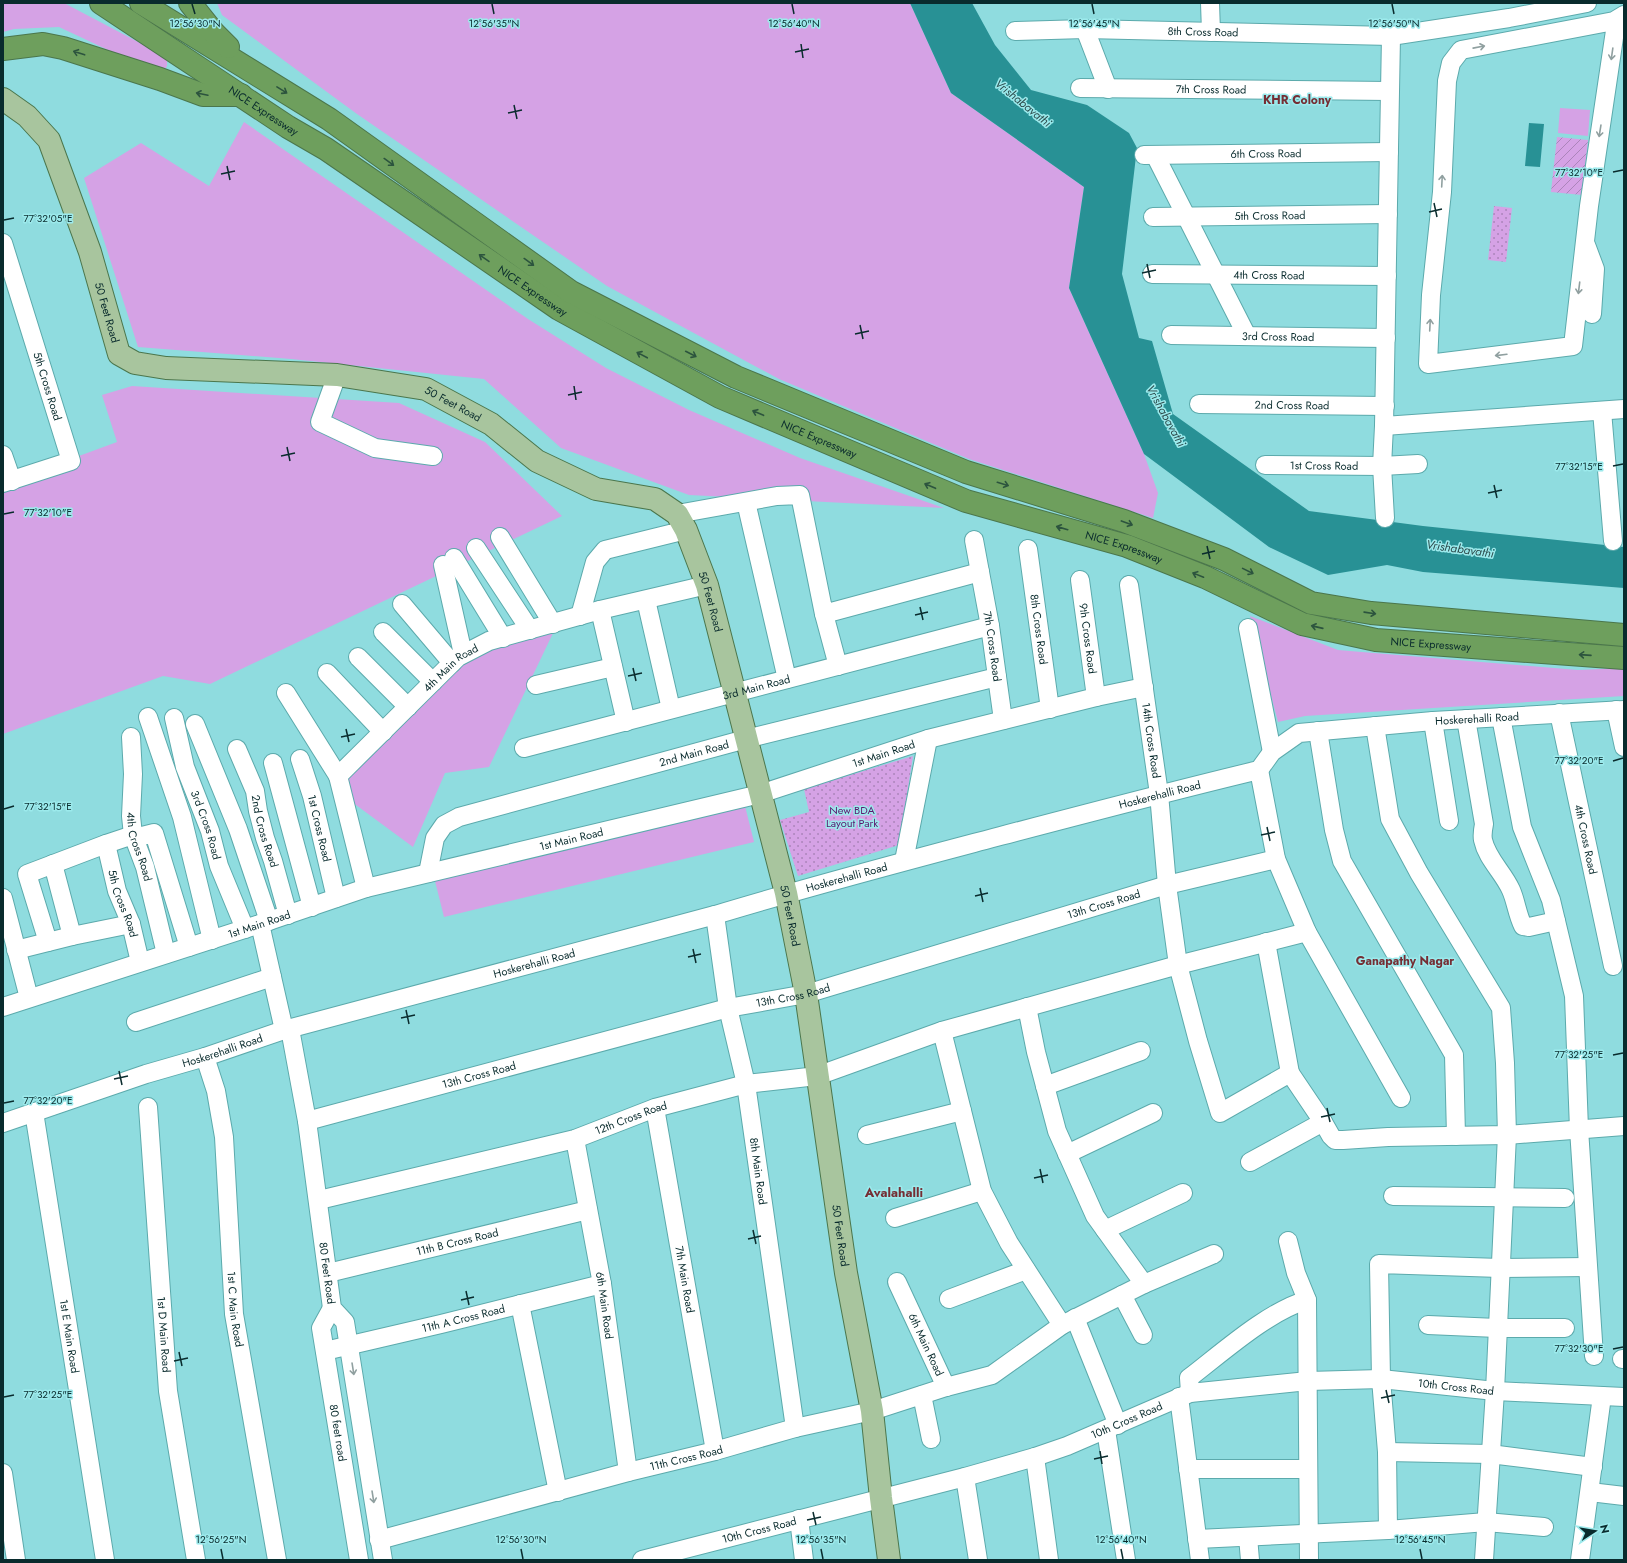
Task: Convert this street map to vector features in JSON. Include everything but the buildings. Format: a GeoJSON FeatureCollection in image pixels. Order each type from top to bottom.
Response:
{"type":"FeatureCollection","features":[{"type":"Feature","properties":{"kind":"highway","name":"NICE Expressway"},"geometry":{"type":"LineString","coordinates":[[101,3],[288,127],[326,149],[559,310],[720,397],[966,501],[1127,546],[1205,577],[1302,624],[1376,640],[1624,658]]}},
{"type":"Feature","properties":{"kind":"highway","name":"NICE Expressway"},"geometry":{"type":"LineString","coordinates":[[141,3],[329,119],[571,292],[736,377],[966,472],[1124,521],[1224,560],[1311,603],[1371,613],[1624,635]]}},
{"type":"Feature","properties":{"kind":"highway"},"geometry":{"type":"LineString","coordinates":[[190,3],[214,33],[255,73]]}},
{"type":"Feature","properties":{"kind":"highway"},"geometry":{"type":"LineString","coordinates":[[3,49],[36,44],[49,45],[63,48],[160,79],[203,95],[241,96]]}},
{"type":"Feature","properties":{"kind":"main road","name":"50 Feet Road"},"geometry":{"type":"LineString","coordinates":[[3,99],[27,116],[49,140],[90,252],[119,354],[135,363],[166,368],[337,375],[426,390],[491,424],[537,461],[596,488],[655,499],[681,522],[706,585],[786,893],[806,994],[846,1273],[872,1411],[889,1560]]}},
{"type":"Feature","properties":{"kind":"street"},"geometry":{"type":"LineString","coordinates":[[1210,3],[1212,32]]}},
{"type":"Feature","properties":{"kind":"street","name":"8th Cross Road"},"geometry":{"type":"LineString","coordinates":[[1015,30],[1085,29],[1391,36],[1509,18],[1587,3]]}},
{"type":"Feature","properties":{"kind":"street"},"geometry":{"type":"LineString","coordinates":[[1624,16],[1614,21],[1461,50],[1451,63],[1447,82],[1440,210],[1432,295],[1428,364],[1573,346],[1585,242],[1616,24],[1624,20]]}},
{"type":"Feature","properties":{"kind":"street"},"geometry":{"type":"LineString","coordinates":[[1085,29],[1108,89]]}},
{"type":"Feature","properties":{"kind":"street"},"geometry":{"type":"LineString","coordinates":[[1385,518],[1382,466],[1385,406],[1391,36]]}},
{"type":"Feature","properties":{"kind":"street","name":"7th Cross Road"},"geometry":{"type":"LineString","coordinates":[[1080,88],[1389,91]]}},
{"type":"Feature","properties":{"kind":"street","name":"6th Cross Road"},"geometry":{"type":"LineString","coordinates":[[1157,154],[1389,152]]}},
{"type":"Feature","properties":{"kind":"street"},"geometry":{"type":"LineString","coordinates":[[1157,154],[1173,174]]}},
{"type":"Feature","properties":{"kind":"street"},"geometry":{"type":"LineString","coordinates":[[1157,154],[1186,216],[1247,336]]}},
{"type":"Feature","properties":{"kind":"street"},"geometry":{"type":"LineString","coordinates":[[1427,261],[1429,220],[1440,210]]}},
{"type":"Feature","properties":{"kind":"street","name":"5th Cross Road"},"geometry":{"type":"LineString","coordinates":[[1153,217],[1388,214]]}},
{"type":"Feature","properties":{"kind":"street"},"geometry":{"type":"LineString","coordinates":[[1585,242],[1595,269],[1592,314]]}},
{"type":"Feature","properties":{"kind":"street","name":"5th Cross Road"},"geometry":{"type":"LineString","coordinates":[[3,243],[7,268],[72,461],[8,482]]}},
{"type":"Feature","properties":{"kind":"street","name":"4th Cross Road"},"geometry":{"type":"LineString","coordinates":[[1152,274],[1387,276]]}},
{"type":"Feature","properties":{"kind":"street","name":"3rd Cross Road"},"geometry":{"type":"LineString","coordinates":[[1171,335],[1386,338]]}},
{"type":"Feature","properties":{"kind":"street"},"geometry":{"type":"LineString","coordinates":[[337,375],[320,422],[375,448],[433,456]]}},
{"type":"Feature","properties":{"kind":"street","name":"2nd Cross Road"},"geometry":{"type":"LineString","coordinates":[[1199,404],[1385,406]]}},
{"type":"Feature","properties":{"kind":"street"},"geometry":{"type":"LineString","coordinates":[[1384,426],[1624,409]]}},
{"type":"Feature","properties":{"kind":"street"},"geometry":{"type":"LineString","coordinates":[[1602,411],[1613,541]]}},
{"type":"Feature","properties":{"kind":"street"},"geometry":{"type":"LineString","coordinates":[[3,455],[8,482]]}},
{"type":"Feature","properties":{"kind":"street","name":"1st Cross Road"},"geometry":{"type":"LineString","coordinates":[[1265,466],[1382,466],[1418,464]]}},
{"type":"Feature","properties":{"kind":"street"},"geometry":{"type":"LineString","coordinates":[[580,616],[595,562],[605,550],[681,522],[746,502],[776,496],[800,495],[824,614],[838,666]]}},
{"type":"Feature","properties":{"kind":"street"},"geometry":{"type":"LineString","coordinates":[[746,502],[787,679]]}},
{"type":"Feature","properties":{"kind":"street"},"geometry":{"type":"LineString","coordinates":[[500,537],[553,624]]}},
{"type":"Feature","properties":{"kind":"street","name":"7th Cross Road"},"geometry":{"type":"LineString","coordinates":[[974,540],[990,626],[1003,720]]}},
{"type":"Feature","properties":{"kind":"street"},"geometry":{"type":"LineString","coordinates":[[476,548],[530,630]]}},
{"type":"Feature","properties":{"kind":"street","name":"8th Cross Road"},"geometry":{"type":"LineString","coordinates":[[1028,549],[1050,709]]}},
{"type":"Feature","properties":{"kind":"street"},"geometry":{"type":"LineString","coordinates":[[457,659],[449,562],[503,638]]}},
{"type":"Feature","properties":{"kind":"street"},"geometry":{"type":"LineString","coordinates":[[824,614],[980,572]]}},
{"type":"Feature","properties":{"kind":"street","name":"9th Cross Road"},"geometry":{"type":"LineString","coordinates":[[1080,580],[1096,697]]}},
{"type":"Feature","properties":{"kind":"street","name":"14th Cross Road"},"geometry":{"type":"LineString","coordinates":[[1129,584],[1159,794],[1167,885],[1178,965],[1198,1041],[1220,1113],[1290,1074]]}},
{"type":"Feature","properties":{"kind":"street","name":"4th Main Road"},"geometry":{"type":"LineString","coordinates":[[338,776],[457,659],[490,641],[600,610],[706,585]]}},
{"type":"Feature","properties":{"kind":"street"},"geometry":{"type":"LineString","coordinates":[[646,600],[671,709]]}},
{"type":"Feature","properties":{"kind":"street"},"geometry":{"type":"LineString","coordinates":[[402,604],[457,659]]}},
{"type":"Feature","properties":{"kind":"street"},"geometry":{"type":"LineString","coordinates":[[600,610],[626,722]]}},
{"type":"Feature","properties":{"kind":"street","name":"3rd Main Road"},"geometry":{"type":"LineString","coordinates":[[524,748],[990,626]]}},
{"type":"Feature","properties":{"kind":"street"},"geometry":{"type":"LineString","coordinates":[[1248,628],[1272,752]]}},
{"type":"Feature","properties":{"kind":"street"},"geometry":{"type":"LineString","coordinates":[[383,632],[433,682]]}},
{"type":"Feature","properties":{"kind":"street"},"geometry":{"type":"LineString","coordinates":[[358,657],[408,707]]}},
{"type":"Feature","properties":{"kind":"street"},"geometry":{"type":"LineString","coordinates":[[536,685],[613,667]]}},
{"type":"Feature","properties":{"kind":"street"},"geometry":{"type":"LineString","coordinates":[[327,673],[383,732]]}},
{"type":"Feature","properties":{"kind":"street","name":"2nd Main Road"},"geometry":{"type":"LineString","coordinates":[[428,873],[435,838],[444,825],[459,817],[746,739],[997,676]]}},
{"type":"Feature","properties":{"kind":"street","name":"1st Main Road"},"geometry":{"type":"LineString","coordinates":[[3,1007],[258,925],[366,888],[760,794],[928,739],[1096,697],[1144,687]]}},
{"type":"Feature","properties":{"kind":"street"},"geometry":{"type":"LineString","coordinates":[[286,693],[338,776],[366,888]]}},
{"type":"Feature","properties":{"kind":"street"},"geometry":{"type":"LineString","coordinates":[[1620,710],[1624,747]]}},
{"type":"Feature","properties":{"kind":"street","name":"Hoskerehalli Road"},"geometry":{"type":"LineString","coordinates":[[3,1123],[146,1074],[205,1057],[287,1030],[715,915],[786,893],[904,861],[1159,794],[1259,770],[1272,752],[1299,733],[1433,721],[1620,710]]}},
{"type":"Feature","properties":{"kind":"street","name":"4th Cross Road"},"geometry":{"type":"LineString","coordinates":[[1559,713],[1613,966]]}},
{"type":"Feature","properties":{"kind":"street"},"geometry":{"type":"LineString","coordinates":[[148,717],[182,817],[212,940]]}},
{"type":"Feature","properties":{"kind":"street"},"geometry":{"type":"LineString","coordinates":[[1501,717],[1522,827],[1551,900],[1574,996],[1579,1129],[1594,1356]]}},
{"type":"Feature","properties":{"kind":"street","name":"3rd Cross Road"},"geometry":{"type":"LineString","coordinates":[[174,718],[185,767],[210,831],[219,866],[258,925]]}},
{"type":"Feature","properties":{"kind":"street"},"geometry":{"type":"LineString","coordinates":[[1466,719],[1484,824],[1482,839],[1487,851],[1510,888],[1522,926],[1529,927],[1556,921]]}},
{"type":"Feature","properties":{"kind":"street"},"geometry":{"type":"LineString","coordinates":[[1433,721],[1450,821]]}},
{"type":"Feature","properties":{"kind":"street"},"geometry":{"type":"LineString","coordinates":[[195,724],[213,771],[238,828],[258,925]]}},
{"type":"Feature","properties":{"kind":"street"},"geometry":{"type":"LineString","coordinates":[[1375,726],[1390,819],[1419,872],[1502,1008],[1507,1135],[1495,1391],[1484,1560]]}},
{"type":"Feature","properties":{"kind":"street"},"geometry":{"type":"LineString","coordinates":[[1318,731],[1334,830],[1342,861],[1454,1055],[1456,1136]]}},
{"type":"Feature","properties":{"kind":"street","name":"4th Cross Road"},"geometry":{"type":"LineString","coordinates":[[131,737],[133,774],[131,816],[134,837],[145,867],[166,954]]}},
{"type":"Feature","properties":{"kind":"street"},"geometry":{"type":"LineString","coordinates":[[904,861],[928,739]]}},
{"type":"Feature","properties":{"kind":"street","name":"2nd Cross Road"},"geometry":{"type":"LineString","coordinates":[[237,749],[255,791],[261,824],[288,915]]}},
{"type":"Feature","properties":{"kind":"street","name":"1st Cross Road"},"geometry":{"type":"LineString","coordinates":[[300,759],[312,796],[336,898]]}},
{"type":"Feature","properties":{"kind":"street"},"geometry":{"type":"LineString","coordinates":[[273,763],[312,907]]}},
{"type":"Feature","properties":{"kind":"street"},"geometry":{"type":"LineString","coordinates":[[1259,770],[1276,859],[1307,932],[1402,1098]]}},
{"type":"Feature","properties":{"kind":"street"},"geometry":{"type":"LineString","coordinates":[[48,942],[27,874],[106,844],[154,832],[189,947]]}},
{"type":"Feature","properties":{"kind":"street","name":"5th Cross Road"},"geometry":{"type":"LineString","coordinates":[[106,844],[117,891],[131,924],[140,962]]}},
{"type":"Feature","properties":{"kind":"street","name":"13th Cross Road"},"geometry":{"type":"LineString","coordinates":[[307,1121],[728,1008],[806,994],[1167,885],[1276,859]]}},
{"type":"Feature","properties":{"kind":"street"},"geometry":{"type":"LineString","coordinates":[[53,864],[72,936]]}},
{"type":"Feature","properties":{"kind":"street"},"geometry":{"type":"LineString","coordinates":[[3,898],[12,956],[29,998]]}},
{"type":"Feature","properties":{"kind":"street","name":"8th Main Road"},"geometry":{"type":"LineString","coordinates":[[715,915],[728,1008],[746,1084],[795,1428]]}},
{"type":"Feature","properties":{"kind":"street"},"geometry":{"type":"LineString","coordinates":[[12,956],[48,942],[131,924]]}},
{"type":"Feature","properties":{"kind":"street","name":"80 Feet Road"},"geometry":{"type":"LineString","coordinates":[[258,925],[287,1030],[307,1121],[319,1200],[332,1308],[345,1322],[350,1345],[383,1560]]}},
{"type":"Feature","properties":{"kind":"street","name":"12th Cross Road"},"geometry":{"type":"LineString","coordinates":[[319,1200],[575,1139],[655,1108],[746,1084],[817,1076],[942,1031],[1178,965],[1307,932]]}},
{"type":"Feature","properties":{"kind":"street"},"geometry":{"type":"LineString","coordinates":[[1266,942],[1290,1074],[1335,1140],[1388,1137],[1507,1135],[1624,1126]]}},
{"type":"Feature","properties":{"kind":"street"},"geometry":{"type":"LineString","coordinates":[[136,1022],[272,977]]}},
{"type":"Feature","properties":{"kind":"street"},"geometry":{"type":"LineString","coordinates":[[1027,1007],[1036,1052],[1057,1131],[1095,1216],[1144,1284]]}},
{"type":"Feature","properties":{"kind":"street"},"geometry":{"type":"LineString","coordinates":[[942,1031],[982,1191],[1009,1243],[1026,1270],[1068,1322],[1112,1427],[1126,1560]]}},
{"type":"Feature","properties":{"kind":"street"},"geometry":{"type":"LineString","coordinates":[[1045,1086],[1141,1051]]}},
{"type":"Feature","properties":{"kind":"street","name":"1st C Main Road"},"geometry":{"type":"LineString","coordinates":[[205,1057],[216,1091],[224,1137],[234,1314],[277,1560]]}},
{"type":"Feature","properties":{"kind":"street","name":"1st D Main Road"},"geometry":{"type":"LineString","coordinates":[[148,1107],[168,1392],[196,1560]]}},
{"type":"Feature","properties":{"kind":"street","name":"7th Main Road"},"geometry":{"type":"LineString","coordinates":[[655,1108],[715,1451]]}},
{"type":"Feature","properties":{"kind":"street"},"geometry":{"type":"LineString","coordinates":[[867,1135],[962,1111]]}},
{"type":"Feature","properties":{"kind":"street","name":"1st E Main Road"},"geometry":{"type":"LineString","coordinates":[[34,1112],[105,1560]]}},
{"type":"Feature","properties":{"kind":"street"},"geometry":{"type":"LineString","coordinates":[[1067,1154],[1153,1113]]}},
{"type":"Feature","properties":{"kind":"street"},"geometry":{"type":"LineString","coordinates":[[1250,1162],[1323,1122]]}},
{"type":"Feature","properties":{"kind":"street","name":"6th Main Road"},"geometry":{"type":"LineString","coordinates":[[575,1139],[602,1284],[628,1472]]}},
{"type":"Feature","properties":{"kind":"street"},"geometry":{"type":"LineString","coordinates":[[895,1218],[982,1191]]}},
{"type":"Feature","properties":{"kind":"street"},"geometry":{"type":"LineString","coordinates":[[1105,1230],[1183,1193]]}},
{"type":"Feature","properties":{"kind":"street"},"geometry":{"type":"LineString","coordinates":[[1392,1196],[1503,1199],[1565,1198]]}},
{"type":"Feature","properties":{"kind":"street","name":"11th B Cross Road"},"geometry":{"type":"LineString","coordinates":[[328,1273],[588,1210]]}},
{"type":"Feature","properties":{"kind":"street"},"geometry":{"type":"LineString","coordinates":[[1288,1241],[1296,1273],[1307,1300],[1309,1560]]}},
{"type":"Feature","properties":{"kind":"street"},"geometry":{"type":"LineString","coordinates":[[1068,1322],[1144,1284],[1214,1254]]}},
{"type":"Feature","properties":{"kind":"street"},"geometry":{"type":"LineString","coordinates":[[1388,1530],[1387,1452],[1381,1379],[1379,1264],[1500,1268],[1587,1267]]}},
{"type":"Feature","properties":{"kind":"street"},"geometry":{"type":"LineString","coordinates":[[949,1299],[1026,1270]]}},
{"type":"Feature","properties":{"kind":"street","name":"6th Main Road"},"geometry":{"type":"LineString","coordinates":[[897,1282],[946,1386]]}},
{"type":"Feature","properties":{"kind":"street","name":"11th A Cross Road"},"geometry":{"type":"LineString","coordinates":[[325,1351],[602,1284]]}},
{"type":"Feature","properties":{"kind":"street"},"geometry":{"type":"LineString","coordinates":[[1122,1295],[1143,1335]]}},
{"type":"Feature","properties":{"kind":"street"},"geometry":{"type":"LineString","coordinates":[[1200,1560],[1188,1469],[1185,1395],[1190,1378],[1257,1327],[1292,1304],[1307,1300]]}},
{"type":"Feature","properties":{"kind":"street"},"geometry":{"type":"LineString","coordinates":[[520,1304],[558,1492]]}},
{"type":"Feature","properties":{"kind":"street","name":"80 feet road"},"geometry":{"type":"LineString","coordinates":[[332,1308],[321,1328],[359,1560]]}},
{"type":"Feature","properties":{"kind":"street","name":"11th Cross Road"},"geometry":{"type":"LineString","coordinates":[[380,1540],[628,1472],[715,1451],[795,1428],[872,1411],[946,1386],[992,1375],[1068,1322]]}},
{"type":"Feature","properties":{"kind":"street"},"geometry":{"type":"LineString","coordinates":[[1428,1324],[1497,1328],[1565,1328]]}},
{"type":"Feature","properties":{"kind":"street","name":"10th Cross Road"},"geometry":{"type":"LineString","coordinates":[[642,1560],[965,1477],[1035,1457],[1067,1446],[1185,1395],[1308,1381],[1381,1379],[1495,1391],[1624,1397]]}},
{"type":"Feature","properties":{"kind":"street"},"geometry":{"type":"LineString","coordinates":[[922,1395],[931,1439]]}},
{"type":"Feature","properties":{"kind":"street"},"geometry":{"type":"LineString","coordinates":[[1580,1560],[1602,1396]]}},
{"type":"Feature","properties":{"kind":"street"},"geometry":{"type":"LineString","coordinates":[[1387,1452],[1490,1454],[1593,1467]]}},
{"type":"Feature","properties":{"kind":"street"},"geometry":{"type":"LineString","coordinates":[[1035,1457],[1049,1560]]}},
{"type":"Feature","properties":{"kind":"street"},"geometry":{"type":"LineString","coordinates":[[1188,1469],[1308,1469]]}},
{"type":"Feature","properties":{"kind":"street"},"geometry":{"type":"LineString","coordinates":[[3,1473],[16,1560]]}},
{"type":"Feature","properties":{"kind":"street"},"geometry":{"type":"LineString","coordinates":[[965,1477],[978,1560]]}},
{"type":"Feature","properties":{"kind":"street"},"geometry":{"type":"LineString","coordinates":[[1590,1492],[1624,1496]]}},
{"type":"Feature","properties":{"kind":"street"},"geometry":{"type":"LineString","coordinates":[[799,1520],[804,1560]]}},
{"type":"Feature","properties":{"kind":"street"},"geometry":{"type":"LineString","coordinates":[[1197,1539],[1388,1530],[1486,1522],[1544,1527]]}},
{"type":"Feature","properties":{"kind":"street"},"geometry":{"type":"LineString","coordinates":[[1248,1537],[1250,1560]]}},
{"type":"Feature","properties":{"kind":"green space"},"geometry":{"type":"Polygon","coordinates":[[[3,3],[64,3],[161,54],[167,60],[167,66],[163,72],[155,72],[59,27],[14,29],[3,32],[3,3]]]}},
{"type":"Feature","properties":{"kind":"green space"},"geometry":{"type":"Polygon","coordinates":[[[217,3],[910,3],[951,93],[1084,187],[1069,288],[1144,454],[1158,493],[1153,518],[969,459],[779,379],[607,286],[357,114],[222,15],[217,3]]]}},
{"type":"Feature","properties":{"kind":"green space"},"geometry":{"type":"Polygon","coordinates":[[[1560,108],[1590,110],[1588,136],[1558,133],[1560,108]]]}},
{"type":"Feature","properties":{"kind":"green space"},"geometry":{"type":"Polygon","coordinates":[[[244,122],[528,319],[606,368],[689,410],[800,458],[944,508],[689,495],[561,448],[484,379],[291,359],[138,347],[84,178],[141,143],[209,186],[244,122]]]}},
{"type":"Feature","properties":{"kind":"green space"},"geometry":{"type":"Polygon","coordinates":[[[1557,137],[1588,140],[1582,195],[1551,192],[1557,137]]]}},
{"type":"Feature","properties":{"kind":"green space"},"geometry":{"type":"Polygon","coordinates":[[[1494,206],[1512,208],[1506,262],[1488,260],[1494,206]]]}},
{"type":"Feature","properties":{"kind":"green space"},"geometry":{"type":"Polygon","coordinates":[[[132,386],[399,403],[485,442],[562,516],[210,684],[163,676],[3,734],[3,484],[117,442],[102,395],[132,386]]]}},
{"type":"Feature","properties":{"kind":"green space"},"geometry":{"type":"Polygon","coordinates":[[[1250,616],[1338,650],[1578,670],[1624,668],[1624,696],[1305,716],[1278,722],[1250,616]]]}},
{"type":"Feature","properties":{"kind":"green space"},"geometry":{"type":"Polygon","coordinates":[[[554,631],[489,767],[445,773],[413,847],[356,805],[348,809],[341,777],[464,657],[554,631]]]}},
{"type":"Feature","properties":{"kind":"green space","name":"New BDA Layout Park"},"geometry":{"type":"Polygon","coordinates":[[[913,756],[899,845],[798,876],[780,820],[809,812],[804,789],[913,756]]]}},
{"type":"Feature","properties":{"kind":"green space"},"geometry":{"type":"Polygon","coordinates":[[[744,802],[754,842],[444,917],[434,877],[744,802]]]}},
{"type":"Feature","properties":{"kind":"water","name":"Vrishabavathi"},"geometry":{"type":"Polygon","coordinates":[[[910,3],[972,3],[995,45],[1031,90],[1087,105],[1129,133],[1137,148],[1122,274],[1139,338],[1152,341],[1173,414],[1309,511],[1423,526],[1624,547],[1624,588],[1423,572],[1387,565],[1328,575],[1269,547],[1144,454],[1069,288],[1084,187],[951,93],[910,3]]]}},
{"type":"Feature","properties":{"kind":"water"},"geometry":{"type":"Polygon","coordinates":[[[1529,123],[1544,124],[1540,167],[1525,166],[1529,123]]]}},
{"type":"Feature","properties":{"kind":"district","name":"KHR Colony"},"geometry":{"type":"Point","coordinates":[1297,100]}},
{"type":"Feature","properties":{"kind":"district","name":"Ganapathy Nagar"},"geometry":{"type":"Point","coordinates":[1405,961]}},
{"type":"Feature","properties":{"kind":"district","name":"Avalahalli"},"geometry":{"type":"Point","coordinates":[894,1192]}}]}
